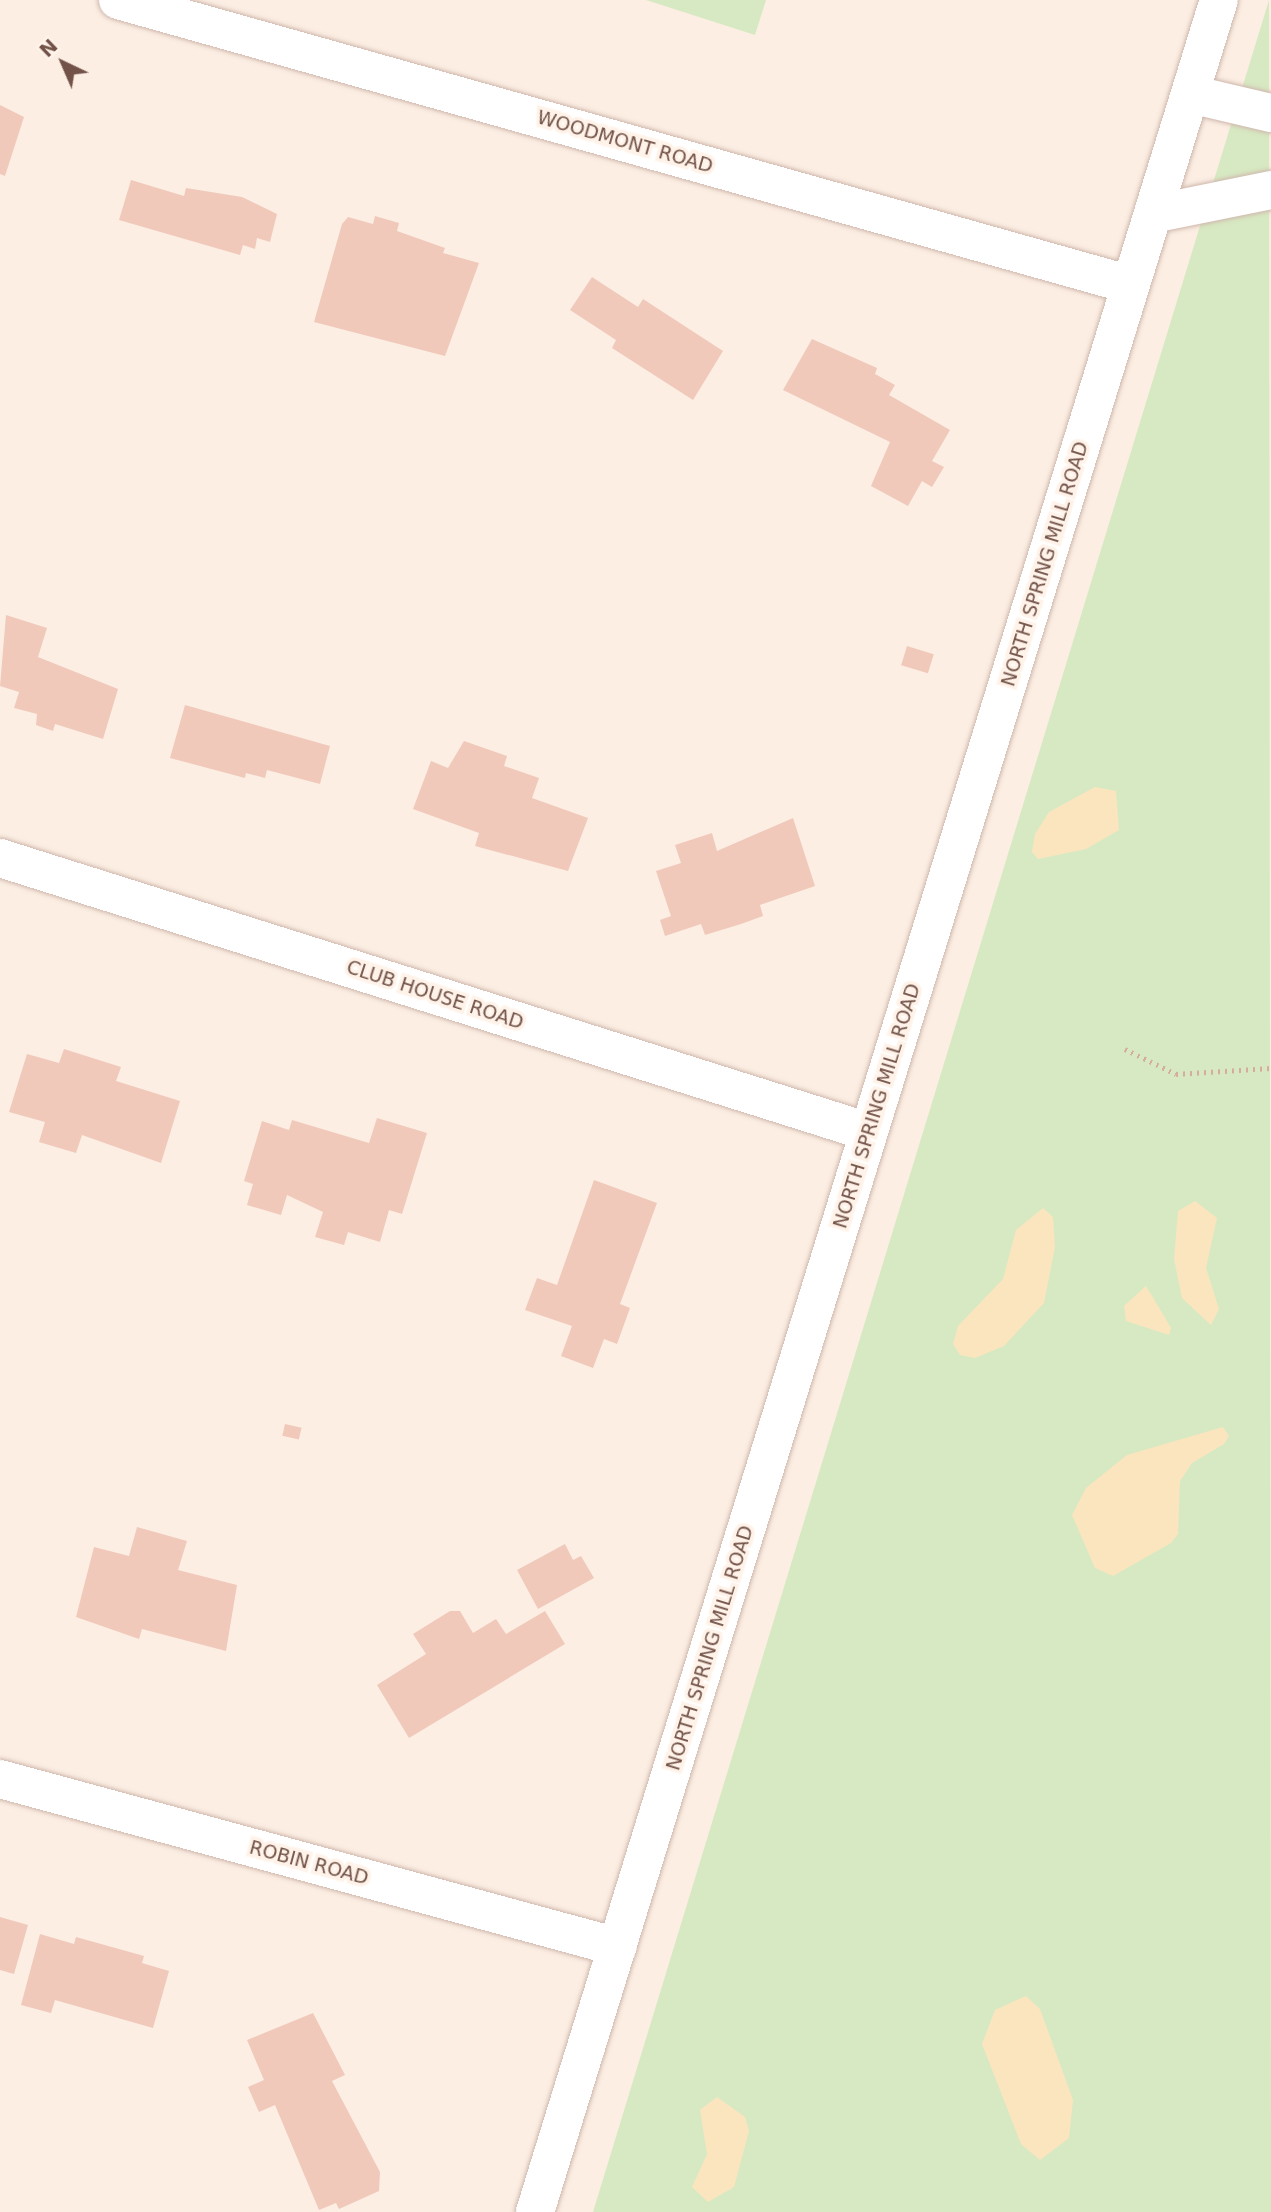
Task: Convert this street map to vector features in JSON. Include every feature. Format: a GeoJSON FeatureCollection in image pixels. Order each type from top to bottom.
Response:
{"type":"FeatureCollection","features":[{"type":"Feature","properties":{"kind":"street","name":"WOODMONT ROAD"},"geometry":{"type":"LineString","coordinates":[[118,0],[1131,285]]}},
{"type":"Feature","properties":{"kind":"street","name":"NORTH SPRING MILL ROAD"},"geometry":{"type":"LineString","coordinates":[[535,2212],[1219,0]]}},
{"type":"Feature","properties":{"kind":"street"},"geometry":{"type":"LineString","coordinates":[[1190,94],[1271,113]]}},
{"type":"Feature","properties":{"kind":"street"},"geometry":{"type":"LineString","coordinates":[[1153,214],[1271,190]]}},
{"type":"Feature","properties":{"kind":"street","name":"CLUB HOUSE ROAD"},"geometry":{"type":"LineString","coordinates":[[0,858],[869,1132]]}},
{"type":"Feature","properties":{"kind":"street","name":"ROBIN ROAD"},"geometry":{"type":"LineString","coordinates":[[0,1779],[618,1947]]}},
{"type":"Feature","properties":{"kind":"path"},"geometry":{"type":"LineString","coordinates":[[1125,1049],[1176,1074],[1271,1068]]}},
{"type":"Feature","properties":{"kind":"green space"},"geometry":{"type":"Polygon","coordinates":[[[646,0],[766,0],[755,35],[646,0]]]}},
{"type":"Feature","properties":{"kind":"green space"},"geometry":{"type":"Polygon","coordinates":[[[1269,0],[1271,2212],[593,2212],[1269,0]]]}},
{"type":"Feature","properties":{"kind":"sand"},"geometry":{"type":"Polygon","coordinates":[[[1095,787],[1116,791],[1119,830],[1086,849],[1038,859],[1032,852],[1035,834],[1049,812],[1095,787]]]}},
{"type":"Feature","properties":{"kind":"sand"},"geometry":{"type":"Polygon","coordinates":[[[1195,1201],[1217,1218],[1206,1268],[1219,1309],[1211,1325],[1182,1298],[1174,1259],[1178,1211],[1195,1201]]]}},
{"type":"Feature","properties":{"kind":"sand"},"geometry":{"type":"Polygon","coordinates":[[[1043,1208],[1053,1217],[1055,1247],[1044,1303],[1004,1346],[975,1358],[960,1355],[953,1344],[958,1326],[1003,1279],[1016,1230],[1043,1208]]]}},
{"type":"Feature","properties":{"kind":"sand"},"geometry":{"type":"Polygon","coordinates":[[[1146,1286],[1171,1328],[1169,1335],[1126,1321],[1124,1306],[1146,1286]]]}},
{"type":"Feature","properties":{"kind":"sand"},"geometry":{"type":"Polygon","coordinates":[[[1223,1427],[1229,1436],[1224,1444],[1192,1463],[1180,1481],[1178,1534],[1171,1543],[1113,1576],[1095,1568],[1072,1515],[1086,1488],[1127,1455],[1223,1427]]]}},
{"type":"Feature","properties":{"kind":"sand"},"geometry":{"type":"Polygon","coordinates":[[[1026,1996],[1040,2009],[1073,2100],[1069,2138],[1040,2160],[1021,2144],[982,2044],[995,2010],[1026,1996]]]}},
{"type":"Feature","properties":{"kind":"sand"},"geometry":{"type":"Polygon","coordinates":[[[717,2097],[745,2117],[749,2131],[734,2187],[708,2202],[692,2187],[707,2154],[700,2110],[717,2097]]]}},
{"type":"Feature","properties":{"kind":"building"},"geometry":{"type":"Polygon","coordinates":[[[0,105],[24,117],[5,176],[0,174],[0,105]]]}},
{"type":"Feature","properties":{"kind":"building"},"geometry":{"type":"Polygon","coordinates":[[[131,180],[184,196],[186,188],[242,197],[277,214],[270,242],[257,238],[255,249],[243,245],[240,255],[119,220],[131,180]]]}},
{"type":"Feature","properties":{"kind":"building"},"geometry":{"type":"Polygon","coordinates":[[[375,216],[399,223],[397,231],[445,248],[443,253],[479,263],[445,356],[314,322],[342,224],[348,217],[373,224],[375,216]]]}},
{"type":"Feature","properties":{"kind":"building"},"geometry":{"type":"Polygon","coordinates":[[[592,277],[638,307],[643,299],[723,351],[693,400],[612,348],[616,340],[570,310],[592,277]]]}},
{"type":"Feature","properties":{"kind":"building"},"geometry":{"type":"Polygon","coordinates":[[[812,339],[877,368],[875,374],[895,385],[889,395],[950,430],[932,461],[944,467],[932,487],[922,481],[908,506],[871,486],[890,442],[783,390],[812,339]]]}},
{"type":"Feature","properties":{"kind":"building"},"geometry":{"type":"Polygon","coordinates":[[[6,615],[47,628],[38,657],[118,689],[103,739],[55,724],[53,731],[36,725],[37,714],[14,708],[19,692],[0,686],[6,615]]]}},
{"type":"Feature","properties":{"kind":"building"},"geometry":{"type":"Polygon","coordinates":[[[907,646],[934,654],[928,673],[901,665],[907,646]]]}},
{"type":"Feature","properties":{"kind":"building"},"geometry":{"type":"Polygon","coordinates":[[[185,705],[330,746],[320,784],[267,770],[265,778],[246,773],[245,778],[170,758],[185,705]]]}},
{"type":"Feature","properties":{"kind":"building"},"geometry":{"type":"Polygon","coordinates":[[[464,741],[507,756],[504,766],[539,778],[532,798],[588,818],[568,871],[475,846],[479,833],[413,809],[431,761],[448,768],[464,741]]]}},
{"type":"Feature","properties":{"kind":"building"},"geometry":{"type":"Polygon","coordinates":[[[793,818],[815,886],[760,905],[763,916],[741,924],[705,935],[701,924],[665,936],[660,920],[671,916],[656,871],[681,863],[675,845],[712,833],[717,851],[793,818]]]}},
{"type":"Feature","properties":{"kind":"building"},"geometry":{"type":"Polygon","coordinates":[[[64,1049],[121,1067],[116,1081],[180,1101],[161,1163],[82,1135],[76,1153],[39,1142],[45,1122],[9,1112],[27,1054],[59,1063],[64,1049]]]}},
{"type":"Feature","properties":{"kind":"building"},"geometry":{"type":"Polygon","coordinates":[[[377,1118],[427,1133],[402,1214],[389,1210],[380,1242],[348,1232],[344,1245],[315,1237],[323,1212],[287,1195],[281,1215],[247,1205],[253,1184],[244,1181],[262,1121],[289,1130],[292,1120],[369,1143],[377,1118]]]}},
{"type":"Feature","properties":{"kind":"building"},"geometry":{"type":"Polygon","coordinates":[[[594,1180],[657,1203],[620,1304],[630,1308],[617,1344],[604,1339],[593,1368],[561,1356],[572,1326],[525,1310],[537,1278],[557,1285],[594,1180]]]}},
{"type":"Feature","properties":{"kind":"building"},"geometry":{"type":"Polygon","coordinates":[[[285,1424],[302,1428],[299,1440],[282,1436],[285,1424]]]}},
{"type":"Feature","properties":{"kind":"building"},"geometry":{"type":"Polygon","coordinates":[[[137,1527],[187,1541],[178,1570],[237,1585],[226,1651],[142,1629],[139,1639],[76,1617],[94,1547],[129,1556],[137,1527]]]}},
{"type":"Feature","properties":{"kind":"building"},"geometry":{"type":"Polygon","coordinates":[[[565,1544],[573,1560],[581,1556],[594,1578],[538,1609],[517,1570],[565,1544]]]}},
{"type":"Feature","properties":{"kind":"building"},"geometry":{"type":"Polygon","coordinates":[[[450,1611],[460,1611],[473,1633],[496,1619],[506,1634],[545,1611],[565,1644],[409,1738],[377,1685],[426,1654],[413,1634],[450,1611]]]}},
{"type":"Feature","properties":{"kind":"building"},"geometry":{"type":"Polygon","coordinates":[[[0,1917],[28,1925],[14,1974],[0,1970],[0,1917]]]}},
{"type":"Feature","properties":{"kind":"building"},"geometry":{"type":"Polygon","coordinates":[[[40,1934],[74,1944],[76,1937],[144,1956],[142,1963],[169,1971],[153,2028],[55,2000],[51,2013],[21,2005],[40,1934]]]}},
{"type":"Feature","properties":{"kind":"building"},"geometry":{"type":"Polygon","coordinates":[[[313,2013],[345,2075],[332,2081],[380,2172],[379,2191],[339,2209],[336,2203],[319,2210],[275,2105],[259,2112],[248,2087],[264,2080],[247,2040],[313,2013]]]}}]}
